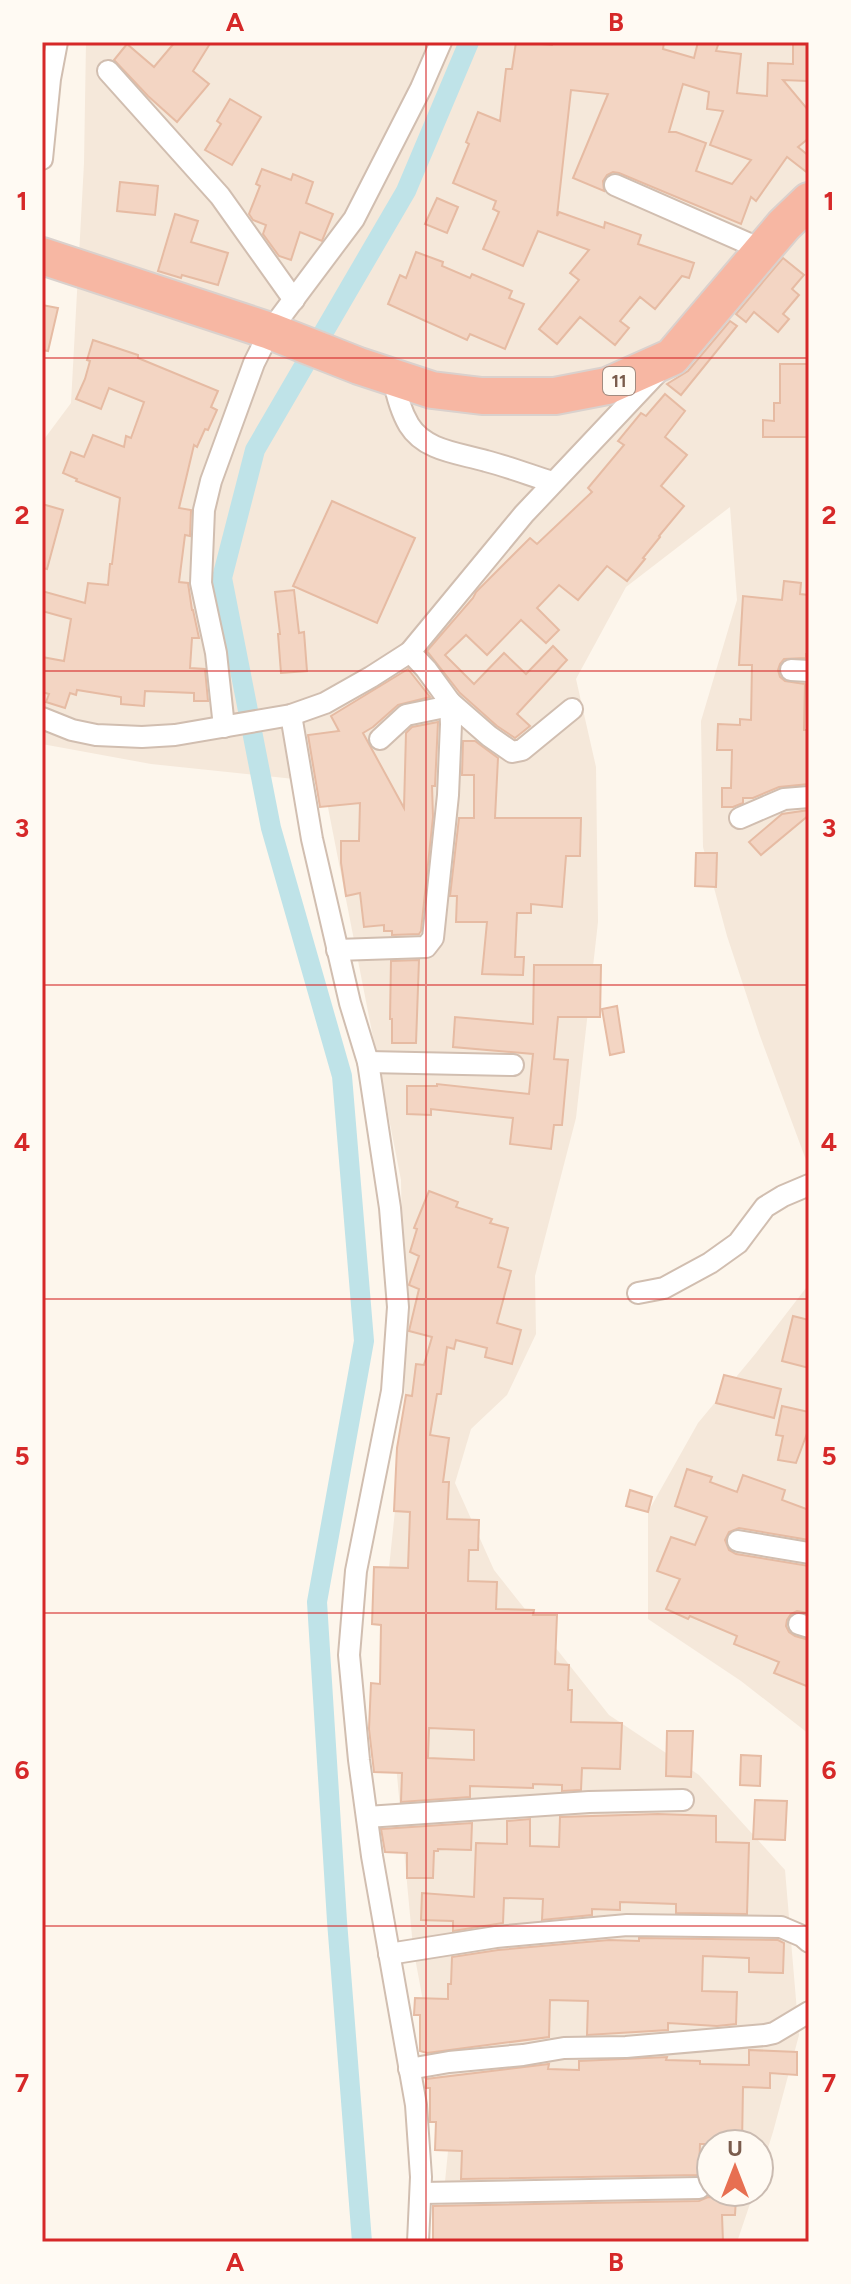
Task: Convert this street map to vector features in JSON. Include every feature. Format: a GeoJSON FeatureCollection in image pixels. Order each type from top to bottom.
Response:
{"type":"FeatureCollection","features":[{"type":"Feature","properties":{"kind":"highway","name":"11"},"geometry":{"type":"LineString","coordinates":[[42,256],[432,390],[482,396],[555,396],[607,386],[672,357],[784,225],[808,208]]}},
{"type":"Feature","properties":{"kind":"street"},"geometry":{"type":"LineString","coordinates":[[42,159],[57,42]]}},
{"type":"Feature","properties":{"kind":"street"},"geometry":{"type":"LineString","coordinates":[[229,726],[201,583],[204,510],[211,481],[254,363],[280,336],[294,300],[354,219],[441,42]]}},
{"type":"Feature","properties":{"kind":"street"},"geometry":{"type":"LineString","coordinates":[[108,71],[220,196],[294,300]]}},
{"type":"Feature","properties":{"kind":"street"},"geometry":{"type":"LineString","coordinates":[[615,185],[763,250]]}},
{"type":"Feature","properties":{"kind":"street"},"geometry":{"type":"LineString","coordinates":[[42,718],[72,730],[96,735],[142,737],[175,735],[283,717],[325,703],[410,652],[552,482],[672,357]]}},
{"type":"Feature","properties":{"kind":"street"},"geometry":{"type":"LineString","coordinates":[[376,371],[398,401],[409,427],[427,442],[442,450],[552,482]]}},
{"type":"Feature","properties":{"kind":"street"},"geometry":{"type":"LineString","coordinates":[[410,652],[450,704],[512,752],[522,750],[572,709]]}},
{"type":"Feature","properties":{"kind":"street"},"geometry":{"type":"LineString","coordinates":[[380,739],[406,715],[450,704]]}},
{"type":"Feature","properties":{"kind":"street"},"geometry":{"type":"LineString","coordinates":[[337,950],[426,947],[433,938],[448,795],[450,704]]}},
{"type":"Feature","properties":{"kind":"street"},"geometry":{"type":"LineString","coordinates":[[283,717],[337,950],[368,1062],[390,1208],[398,1307],[392,1391],[356,1571],[349,1655],[367,1817],[416,2105],[421,2193],[418,2242]]}},
{"type":"Feature","properties":{"kind":"street"},"geometry":{"type":"LineString","coordinates":[[740,818],[784,799],[809,797]]}},
{"type":"Feature","properties":{"kind":"street"},"geometry":{"type":"LineString","coordinates":[[368,1062],[513,1065]]}},
{"type":"Feature","properties":{"kind":"street"},"geometry":{"type":"LineString","coordinates":[[638,1293],[664,1288],[710,1263],[738,1243],[765,1207],[809,1185]]}},
{"type":"Feature","properties":{"kind":"street"},"geometry":{"type":"LineString","coordinates":[[738,1541],[809,1553]]}},
{"type":"Feature","properties":{"kind":"street"},"geometry":{"type":"LineString","coordinates":[[367,1817],[589,1802],[683,1800]]}},
{"type":"Feature","properties":{"kind":"street"},"geometry":{"type":"LineString","coordinates":[[389,1954],[496,1937],[627,1925],[781,1927],[809,1942]]}},
{"type":"Feature","properties":{"kind":"street"},"geometry":{"type":"LineString","coordinates":[[409,2069],[564,2048],[626,2047],[765,2035],[809,2012]]}},
{"type":"Feature","properties":{"kind":"street"},"geometry":{"type":"LineString","coordinates":[[421,2193],[695,2188]]}},
{"type":"Feature","properties":{"kind":"shaded area"},"geometry":{"type":"Polygon","coordinates":[[[86,42],[809,42],[809,1168],[760,1036],[727,936],[703,847],[701,721],[737,600],[730,507],[626,587],[576,679],[596,767],[598,922],[576,1118],[535,1276],[536,1334],[507,1395],[471,1429],[455,1483],[494,1570],[609,1715],[699,1775],[785,1870],[799,2035],[774,2128],[695,2128],[695,2208],[749,2208],[737,2242],[439,2242],[449,2141],[413,1947],[383,1625],[405,1415],[401,1180],[323,782],[151,764],[42,744],[42,442],[71,403],[84,163],[86,42]]]}},
{"type":"Feature","properties":{"kind":"shaded area"},"geometry":{"type":"Polygon","coordinates":[[[809,1284],[809,1734],[741,1681],[648,1619],[648,1512],[698,1423],[809,1284]]]}},
{"type":"Feature","properties":{"kind":"building"},"geometry":{"type":"Polygon","coordinates":[[[175,42],[211,42],[193,71],[209,84],[177,122],[114,60],[127,44],[154,67],[175,42]]]}},
{"type":"Feature","properties":{"kind":"building"},"geometry":{"type":"Polygon","coordinates":[[[516,42],[552,45],[553,42],[664,42],[663,49],[694,58],[698,42],[719,42],[716,51],[741,54],[737,93],[767,96],[768,63],[793,64],[793,42],[808,42],[807,81],[783,80],[809,111],[809,138],[798,147],[809,156],[809,174],[787,157],[756,201],[751,197],[741,224],[619,173],[607,175],[603,181],[604,191],[573,178],[608,94],[571,90],[557,216],[559,212],[604,228],[605,222],[641,235],[638,244],[694,263],[689,278],[682,276],[655,309],[640,297],[620,321],[629,328],[615,345],[580,317],[557,344],[539,329],[579,280],[570,273],[589,250],[538,231],[523,266],[483,249],[499,212],[493,209],[496,201],[453,183],[478,112],[500,121],[506,69],[512,69],[516,42]],[[683,84],[669,132],[706,143],[696,171],[732,184],[751,160],[710,145],[723,111],[707,109],[709,92],[683,84]]]}},
{"type":"Feature","properties":{"kind":"building"},"geometry":{"type":"Polygon","coordinates":[[[230,99],[261,117],[232,165],[205,150],[221,124],[217,121],[230,99]]]}},
{"type":"Feature","properties":{"kind":"building"},"geometry":{"type":"Polygon","coordinates":[[[262,169],[291,180],[293,174],[313,182],[306,203],[333,214],[322,241],[300,232],[291,260],[279,256],[263,234],[266,225],[253,220],[249,214],[260,186],[256,184],[262,169]]]}},
{"type":"Feature","properties":{"kind":"building"},"geometry":{"type":"Polygon","coordinates":[[[120,182],[158,186],[155,215],[117,211],[120,182]]]}},
{"type":"Feature","properties":{"kind":"building"},"geometry":{"type":"Polygon","coordinates":[[[437,198],[458,207],[447,233],[425,224],[437,198]]]}},
{"type":"Feature","properties":{"kind":"building"},"geometry":{"type":"Polygon","coordinates":[[[175,214],[198,221],[191,242],[228,253],[218,285],[158,271],[175,214]]]}},
{"type":"Feature","properties":{"kind":"building"},"geometry":{"type":"Polygon","coordinates":[[[416,252],[443,262],[442,266],[470,278],[472,274],[512,291],[509,298],[524,304],[505,349],[470,334],[467,340],[388,304],[400,275],[406,278],[416,252]]]}},
{"type":"Feature","properties":{"kind":"building"},"geometry":{"type":"Polygon","coordinates":[[[783,258],[804,275],[792,289],[799,295],[783,314],[789,319],[778,332],[754,312],[746,322],[736,314],[783,258]]]}},
{"type":"Feature","properties":{"kind":"building"},"geometry":{"type":"Polygon","coordinates":[[[42,305],[58,308],[48,351],[42,350],[42,305]]]}},
{"type":"Feature","properties":{"kind":"building"},"geometry":{"type":"Polygon","coordinates":[[[730,321],[737,326],[681,395],[667,384],[688,371],[730,321]]]}},
{"type":"Feature","properties":{"kind":"building"},"geometry":{"type":"Polygon","coordinates":[[[93,340],[138,355],[138,358],[218,391],[211,407],[217,410],[197,447],[194,445],[179,508],[191,510],[190,536],[185,535],[179,582],[188,583],[199,638],[192,638],[190,668],[205,669],[208,701],[194,701],[194,693],[145,691],[144,706],[121,704],[121,697],[77,690],[76,695],[70,693],[65,708],[46,702],[49,694],[42,692],[42,657],[64,661],[71,619],[42,611],[42,591],[85,603],[88,583],[108,585],[120,498],[63,473],[71,452],[84,457],[93,435],[124,447],[126,436],[131,438],[144,402],[109,388],[101,409],[76,399],[85,379],[93,340]]]}},
{"type":"Feature","properties":{"kind":"building"},"geometry":{"type":"Polygon","coordinates":[[[780,364],[807,364],[809,437],[763,437],[763,420],[774,421],[774,403],[780,403],[780,364]]]}},
{"type":"Feature","properties":{"kind":"building"},"geometry":{"type":"Polygon","coordinates":[[[665,394],[685,411],[665,437],[687,455],[661,486],[684,506],[627,581],[607,566],[578,600],[559,585],[537,608],[559,630],[546,643],[521,620],[487,655],[466,635],[445,655],[474,684],[504,653],[526,674],[553,646],[567,660],[517,714],[530,726],[515,738],[460,693],[427,651],[476,592],[530,538],[537,544],[592,492],[588,488],[624,445],[618,441],[641,413],[646,416],[665,394]]]}},
{"type":"Feature","properties":{"kind":"building"},"geometry":{"type":"Polygon","coordinates":[[[332,501],[415,538],[377,623],[293,586],[332,501]]]}},
{"type":"Feature","properties":{"kind":"building"},"geometry":{"type":"Polygon","coordinates":[[[42,504],[63,510],[47,569],[42,568],[42,504]]]}},
{"type":"Feature","properties":{"kind":"building"},"geometry":{"type":"Polygon","coordinates":[[[784,581],[801,583],[800,594],[809,595],[809,654],[806,658],[784,659],[778,670],[785,681],[805,684],[804,730],[809,730],[809,784],[779,787],[753,798],[743,798],[743,803],[733,807],[722,807],[722,788],[731,788],[732,750],[717,750],[718,724],[740,725],[740,719],[751,720],[752,665],[739,665],[743,596],[782,600],[784,581]]]}},
{"type":"Feature","properties":{"kind":"building"},"geometry":{"type":"Polygon","coordinates":[[[294,590],[299,633],[304,632],[307,671],[281,673],[275,592],[294,590]]]}},
{"type":"Feature","properties":{"kind":"building"},"geometry":{"type":"Polygon","coordinates":[[[408,669],[430,697],[398,705],[363,733],[404,808],[406,733],[412,727],[438,722],[435,786],[432,786],[433,817],[421,931],[419,934],[392,935],[392,931],[384,931],[384,925],[364,927],[360,893],[346,896],[341,841],[359,841],[360,803],[320,807],[308,735],[339,731],[331,716],[408,669]]]}},
{"type":"Feature","properties":{"kind":"building"},"geometry":{"type":"Polygon","coordinates":[[[463,741],[475,741],[498,758],[495,818],[581,818],[580,856],[566,856],[562,907],[531,904],[531,913],[517,913],[515,957],[524,957],[523,975],[482,974],[487,922],[456,922],[457,896],[450,896],[459,818],[474,818],[474,775],[462,775],[463,741]]]}},
{"type":"Feature","properties":{"kind":"building"},"geometry":{"type":"Polygon","coordinates":[[[809,810],[809,815],[761,855],[749,842],[782,814],[809,810]]]}},
{"type":"Feature","properties":{"kind":"building"},"geometry":{"type":"Polygon","coordinates":[[[696,853],[717,853],[716,887],[695,886],[696,853]]]}},
{"type":"Feature","properties":{"kind":"building"},"geometry":{"type":"Polygon","coordinates":[[[419,960],[416,1043],[392,1043],[391,961],[419,960]]]}},
{"type":"Feature","properties":{"kind":"building"},"geometry":{"type":"Polygon","coordinates":[[[534,965],[601,965],[600,1017],[558,1017],[554,1059],[568,1060],[562,1125],[554,1125],[551,1149],[510,1144],[513,1118],[431,1109],[431,1115],[407,1114],[407,1086],[437,1084],[529,1094],[533,1054],[453,1047],[455,1017],[533,1024],[534,965]]]}},
{"type":"Feature","properties":{"kind":"building"},"geometry":{"type":"Polygon","coordinates":[[[617,1006],[624,1052],[610,1055],[602,1009],[617,1006]]]}},
{"type":"Feature","properties":{"kind":"building"},"geometry":{"type":"Polygon","coordinates":[[[429,1191],[458,1202],[456,1207],[492,1219],[490,1223],[508,1228],[498,1267],[511,1271],[497,1323],[521,1330],[512,1364],[485,1357],[487,1348],[456,1340],[454,1349],[447,1347],[441,1394],[437,1394],[430,1435],[449,1438],[443,1482],[449,1482],[447,1519],[479,1520],[478,1550],[469,1550],[468,1581],[497,1582],[496,1609],[534,1610],[533,1615],[557,1615],[555,1664],[569,1665],[571,1722],[622,1723],[620,1769],[582,1768],[581,1790],[562,1791],[562,1785],[533,1784],[533,1788],[470,1786],[470,1797],[401,1802],[402,1773],[374,1772],[369,1729],[371,1683],[380,1684],[381,1625],[372,1624],[374,1567],[408,1568],[410,1512],[394,1511],[397,1448],[406,1395],[412,1396],[416,1364],[424,1365],[432,1337],[409,1331],[419,1289],[409,1285],[419,1256],[410,1252],[417,1229],[414,1228],[429,1191]],[[429,1728],[428,1758],[474,1760],[474,1730],[429,1728]]]}},
{"type":"Feature","properties":{"kind":"building"},"geometry":{"type":"Polygon","coordinates":[[[793,1316],[809,1320],[809,1368],[782,1361],[793,1316]]]}},
{"type":"Feature","properties":{"kind":"building"},"geometry":{"type":"Polygon","coordinates":[[[724,1375],[781,1389],[774,1418],[716,1403],[724,1375]]]}},
{"type":"Feature","properties":{"kind":"building"},"geometry":{"type":"Polygon","coordinates":[[[782,1406],[809,1412],[809,1428],[796,1463],[778,1460],[783,1436],[776,1435],[782,1406]]]}},
{"type":"Feature","properties":{"kind":"building"},"geometry":{"type":"Polygon","coordinates":[[[687,1469],[712,1477],[710,1482],[737,1492],[743,1475],[785,1490],[782,1500],[809,1510],[809,1540],[739,1528],[729,1532],[725,1540],[729,1550],[736,1554],[809,1566],[809,1613],[797,1611],[791,1614],[786,1626],[795,1636],[809,1640],[809,1687],[774,1673],[779,1662],[734,1644],[737,1636],[666,1609],[680,1579],[657,1571],[671,1537],[695,1545],[707,1517],[675,1506],[687,1469]]]}},
{"type":"Feature","properties":{"kind":"building"},"geometry":{"type":"Polygon","coordinates":[[[630,1490],[652,1497],[648,1512],[626,1506],[630,1490]]]}},
{"type":"Feature","properties":{"kind":"building"},"geometry":{"type":"Polygon","coordinates":[[[667,1731],[693,1731],[691,1777],[666,1776],[667,1731]]]}},
{"type":"Feature","properties":{"kind":"building"},"geometry":{"type":"Polygon","coordinates":[[[741,1755],[761,1756],[760,1786],[740,1785],[741,1755]]]}},
{"type":"Feature","properties":{"kind":"building"},"geometry":{"type":"Polygon","coordinates":[[[755,1800],[787,1801],[785,1840],[753,1839],[755,1800]]]}},
{"type":"Feature","properties":{"kind":"building"},"geometry":{"type":"Polygon","coordinates":[[[716,1816],[716,1842],[749,1843],[747,1914],[676,1913],[676,1904],[620,1902],[620,1910],[592,1909],[592,1915],[542,1920],[543,1899],[504,1898],[503,1923],[453,1931],[453,1921],[421,1920],[422,1893],[474,1897],[476,1843],[507,1844],[507,1821],[530,1819],[530,1846],[559,1847],[560,1817],[716,1816]]]}},
{"type":"Feature","properties":{"kind":"building"},"geometry":{"type":"Polygon","coordinates":[[[472,1823],[471,1850],[434,1851],[433,1878],[407,1878],[407,1853],[385,1852],[381,1829],[472,1823]]]}},
{"type":"Feature","properties":{"kind":"building"},"geometry":{"type":"Polygon","coordinates":[[[639,1938],[778,1940],[784,1943],[783,1973],[749,1972],[749,1958],[703,1956],[702,1991],[737,1992],[736,2024],[668,2023],[668,2030],[587,2035],[588,2001],[550,2000],[549,2037],[427,2053],[420,2051],[420,2015],[414,2015],[415,1998],[448,1999],[452,1957],[609,1940],[639,1941],[639,1938]]]}},
{"type":"Feature","properties":{"kind":"building"},"geometry":{"type":"Polygon","coordinates":[[[749,2050],[797,2052],[797,2075],[770,2073],[770,2088],[743,2087],[742,2128],[695,2128],[695,2175],[461,2179],[462,2151],[435,2150],[436,2122],[430,2122],[430,2088],[426,2088],[426,2079],[549,2064],[548,2069],[579,2070],[579,2061],[667,2057],[666,2060],[700,2061],[700,2064],[749,2065],[749,2050]]]}},
{"type":"Feature","properties":{"kind":"building"},"geometry":{"type":"Polygon","coordinates":[[[695,2201],[695,2208],[735,2208],[735,2215],[722,2215],[723,2242],[433,2240],[433,2206],[695,2201]]]}},
{"type":"Feature","properties":{"kind":"waterway"},"geometry":{"type":"LineString","coordinates":[[362,2242],[337,1921],[317,1602],[364,1341],[342,1076],[271,828],[222,578],[255,450],[406,191],[469,42]]}}]}
